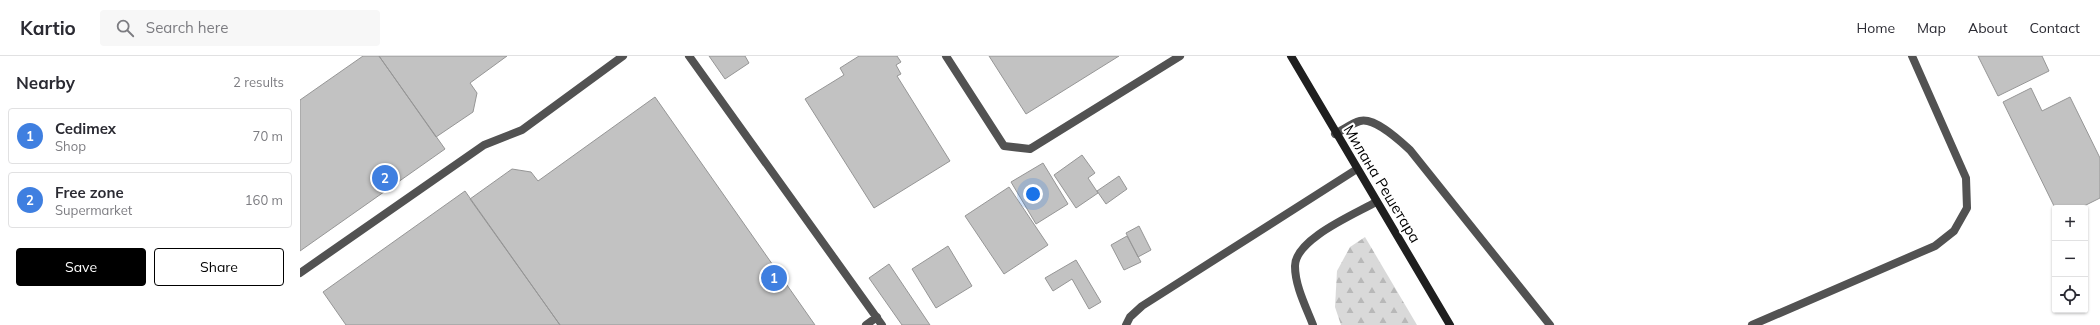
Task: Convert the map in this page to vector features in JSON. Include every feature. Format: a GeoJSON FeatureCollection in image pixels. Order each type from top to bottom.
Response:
{"type":"FeatureCollection","features":[{"type":"Feature","properties":{"kind":"street"},"geometry":{"type":"LineString","coordinates":[[300,273],[484,145],[522,130],[623,56]]}},
{"type":"Feature","properties":{"kind":"street"},"geometry":{"type":"LineString","coordinates":[[689,56],[882,325]]}},
{"type":"Feature","properties":{"kind":"street"},"geometry":{"type":"LineString","coordinates":[[946,56],[1004,146],[1030,149],[1180,56]]}},
{"type":"Feature","properties":{"kind":"street","name":"Милана Решетара"},"geometry":{"type":"LineString","coordinates":[[1290,56],[1450,325]]}},
{"type":"Feature","properties":{"kind":"street"},"geometry":{"type":"LineString","coordinates":[[1752,325],[1935,246],[1954,231],[1967,208],[1966,178],[1912,56]]}},
{"type":"Feature","properties":{"kind":"street"},"geometry":{"type":"LineString","coordinates":[[1335,134],[1361,120],[1382,128],[1410,150],[1550,325]]}},
{"type":"Feature","properties":{"kind":"street"},"geometry":{"type":"LineString","coordinates":[[1126,325],[1130,317],[1142,306],[1357,168]]}},
{"type":"Feature","properties":{"kind":"street"},"geometry":{"type":"LineString","coordinates":[[1313,325],[1296,278],[1295,260],[1299,252],[1305,245],[1322,233],[1376,202]]}},
{"type":"Feature","properties":{"kind":"street"},"geometry":{"type":"LineString","coordinates":[[866,325],[877,317]]}},
{"type":"Feature","properties":{"kind":"green space"},"geometry":{"type":"Polygon","coordinates":[[[1365,237],[1417,325],[1341,325],[1335,307],[1337,271],[1350,247],[1365,237]]]}},
{"type":"Feature","properties":{"kind":"building"},"geometry":{"type":"Polygon","coordinates":[[[363,56],[379,56],[445,149],[300,251],[300,100],[363,56]]]}},
{"type":"Feature","properties":{"kind":"building"},"geometry":{"type":"Polygon","coordinates":[[[379,56],[507,56],[470,83],[477,93],[473,112],[436,137],[379,56]]]}},
{"type":"Feature","properties":{"kind":"building"},"geometry":{"type":"Polygon","coordinates":[[[709,56],[745,56],[749,63],[725,79],[709,56]]]}},
{"type":"Feature","properties":{"kind":"building"},"geometry":{"type":"Polygon","coordinates":[[[859,56],[897,56],[901,62],[896,65],[901,74],[897,76],[950,161],[874,208],[805,99],[844,75],[840,68],[859,56]]]}},
{"type":"Feature","properties":{"kind":"building"},"geometry":{"type":"Polygon","coordinates":[[[989,56],[1119,56],[1026,114],[989,56]]]}},
{"type":"Feature","properties":{"kind":"building"},"geometry":{"type":"Polygon","coordinates":[[[1978,56],[2042,56],[2049,71],[1998,96],[1978,56]]]}},
{"type":"Feature","properties":{"kind":"building"},"geometry":{"type":"Polygon","coordinates":[[[2031,88],[2042,111],[2070,97],[2100,158],[2100,198],[2086,205],[2054,205],[2003,102],[2031,88]]]}},
{"type":"Feature","properties":{"kind":"building"},"geometry":{"type":"Polygon","coordinates":[[[655,97],[815,325],[560,325],[470,199],[512,169],[531,172],[538,181],[655,97]]]}},
{"type":"Feature","properties":{"kind":"building"},"geometry":{"type":"Polygon","coordinates":[[[1082,155],[1095,173],[1088,178],[1098,193],[1076,208],[1054,175],[1082,155]]]}},
{"type":"Feature","properties":{"kind":"building"},"geometry":{"type":"Polygon","coordinates":[[[1043,163],[1068,204],[1036,224],[1011,182],[1043,163]]]}},
{"type":"Feature","properties":{"kind":"building"},"geometry":{"type":"Polygon","coordinates":[[[1119,176],[1127,189],[1106,204],[1097,191],[1119,176]]]}},
{"type":"Feature","properties":{"kind":"building"},"geometry":{"type":"Polygon","coordinates":[[[1009,187],[1048,245],[1004,274],[965,216],[1009,187]]]}},
{"type":"Feature","properties":{"kind":"building"},"geometry":{"type":"Polygon","coordinates":[[[465,191],[560,325],[346,325],[323,292],[465,191]]]}},
{"type":"Feature","properties":{"kind":"building"},"geometry":{"type":"Polygon","coordinates":[[[1139,226],[1151,250],[1138,257],[1126,233],[1139,226]]]}},
{"type":"Feature","properties":{"kind":"building"},"geometry":{"type":"Polygon","coordinates":[[[1127,236],[1141,262],[1124,270],[1111,245],[1127,236]]]}},
{"type":"Feature","properties":{"kind":"building"},"geometry":{"type":"Polygon","coordinates":[[[948,246],[972,286],[936,308],[912,269],[948,246]]]}},
{"type":"Feature","properties":{"kind":"building"},"geometry":{"type":"Polygon","coordinates":[[[1076,260],[1101,302],[1089,309],[1072,279],[1053,291],[1045,278],[1076,260]]]}},
{"type":"Feature","properties":{"kind":"building"},"geometry":{"type":"Polygon","coordinates":[[[889,264],[930,325],[902,325],[869,278],[889,264]]]}},
{"type":"Feature","properties":{"kind":"place","name":"Free zone"},"geometry":{"type":"Point","coordinates":[385,178]}},
{"type":"Feature","properties":{"kind":"place","name":"Cedimex"},"geometry":{"type":"Point","coordinates":[774,278]}}]}
